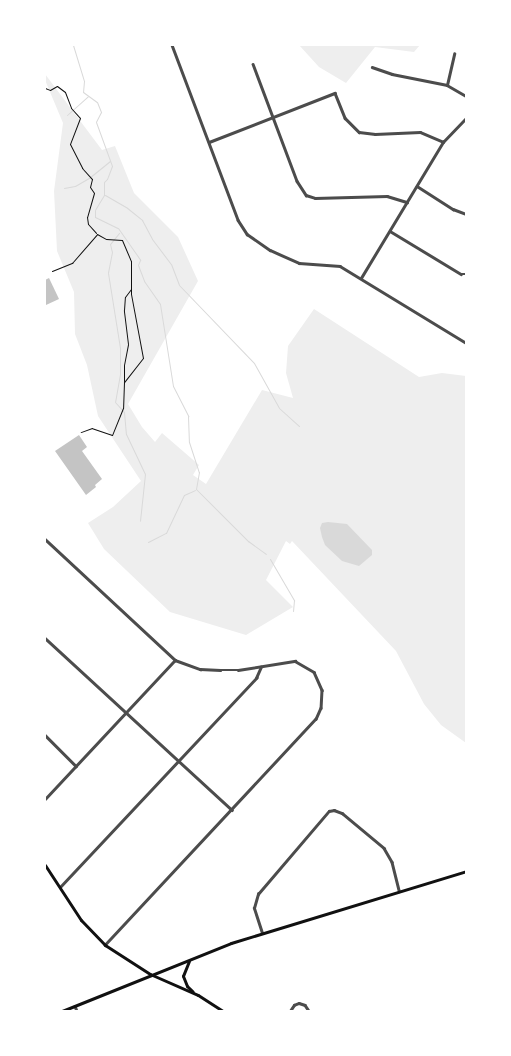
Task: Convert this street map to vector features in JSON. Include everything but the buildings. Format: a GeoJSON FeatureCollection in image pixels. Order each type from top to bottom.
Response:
{"type":"FeatureCollection","features":[{"type":"Feature","properties":{"kind":"main road"},"geometry":{"type":"LineString","coordinates":[[45,865],[81,920],[104,945],[150,974],[198,995],[223,1011]]}},
{"type":"Feature","properties":{"kind":"main road"},"geometry":{"type":"LineString","coordinates":[[62,1011],[231,942],[466,871]]}},
{"type":"Feature","properties":{"kind":"main road"},"geometry":{"type":"LineString","coordinates":[[189,960],[183,971],[183,981],[198,995]]}},
{"type":"Feature","properties":{"kind":"street"},"geometry":{"type":"LineString","coordinates":[[172,45],[238,220],[247,234],[270,250],[290,260],[310,264],[333,264],[361,278],[466,343]]}},
{"type":"Feature","properties":{"kind":"street"},"geometry":{"type":"LineString","coordinates":[[447,85],[454,54]]}},
{"type":"Feature","properties":{"kind":"street"},"geometry":{"type":"LineString","coordinates":[[253,64],[297,181],[306,195],[316,198],[386,196],[407,202]]}},
{"type":"Feature","properties":{"kind":"street"},"geometry":{"type":"LineString","coordinates":[[372,67],[392,74],[447,85],[466,96]]}},
{"type":"Feature","properties":{"kind":"street"},"geometry":{"type":"LineString","coordinates":[[209,142],[335,93],[345,118],[359,132],[375,134],[420,132],[443,142]]}},
{"type":"Feature","properties":{"kind":"street"},"geometry":{"type":"LineString","coordinates":[[361,278],[443,142],[466,118]]}},
{"type":"Feature","properties":{"kind":"street"},"geometry":{"type":"LineString","coordinates":[[417,186],[454,209],[466,214]]}},
{"type":"Feature","properties":{"kind":"street"},"geometry":{"type":"LineString","coordinates":[[390,231],[461,274],[466,274]]}},
{"type":"Feature","properties":{"kind":"street"},"geometry":{"type":"LineString","coordinates":[[45,539],[175,660],[200,669],[238,670],[289,661],[303,664],[318,677],[322,690],[322,701],[316,719],[104,945]]}},
{"type":"Feature","properties":{"kind":"street"},"geometry":{"type":"LineString","coordinates":[[45,638],[232,810]]}},
{"type":"Feature","properties":{"kind":"street"},"geometry":{"type":"LineString","coordinates":[[45,799],[175,660]]}},
{"type":"Feature","properties":{"kind":"street"},"geometry":{"type":"LineString","coordinates":[[60,887],[256,678],[261,667]]}},
{"type":"Feature","properties":{"kind":"street"},"geometry":{"type":"LineString","coordinates":[[45,735],[76,766]]}},
{"type":"Feature","properties":{"kind":"street"},"geometry":{"type":"LineString","coordinates":[[262,933],[254,908],[258,894],[329,811],[337,810],[342,813],[384,848],[392,862],[399,891]]}},
{"type":"Feature","properties":{"kind":"street"},"geometry":{"type":"LineString","coordinates":[[286,1011],[296,1003],[302,1003],[309,1011]]}},
{"type":"Feature","properties":{"kind":"street"},"geometry":{"type":"LineString","coordinates":[[75,1006],[78,1011]]}},
{"type":"Feature","properties":{"kind":"street"},"geometry":{"type":"LineString","coordinates":[[290,1011],[292,1007]]}},
{"type":"Feature","properties":{"kind":"path"},"geometry":{"type":"LineString","coordinates":[[45,88],[50,90],[57,86],[65,92],[71,108],[80,118],[70,144],[82,168],[92,179],[90,187],[94,193],[87,218],[88,224],[103,238],[122,240],[131,261],[131,288],[143,358],[124,382]]}},
{"type":"Feature","properties":{"kind":"path"},"geometry":{"type":"LineString","coordinates":[[52,271],[72,263],[97,234]]}},
{"type":"Feature","properties":{"kind":"path"},"geometry":{"type":"LineString","coordinates":[[81,432],[92,428],[112,435],[123,408],[124,365],[128,344],[124,310],[125,297],[131,288]]}},
{"type":"Feature","properties":{"kind":"shaded area"},"geometry":{"type":"Polygon","coordinates":[[[299,45],[420,45],[414,52],[375,47],[346,83],[319,67],[299,45]]]}},
{"type":"Feature","properties":{"kind":"shaded area"},"geometry":{"type":"Polygon","coordinates":[[[45,74],[102,150],[115,146],[134,193],[178,237],[198,281],[128,404],[142,427],[155,442],[162,433],[199,465],[193,475],[206,484],[262,390],[293,398],[286,373],[288,346],[314,309],[419,377],[442,373],[466,376],[466,743],[441,725],[424,704],[396,651],[292,541],[290,544],[286,541],[266,580],[293,607],[246,635],[170,612],[104,549],[88,523],[113,507],[141,481],[98,416],[87,365],[75,334],[74,292],[57,251],[54,191],[63,123],[45,80],[45,74]]]}},
{"type":"Feature","properties":{"kind":"shaded area"},"geometry":{"type":"Polygon","coordinates":[[[322,523],[347,524],[372,550],[372,555],[359,566],[342,561],[325,545],[322,537],[320,528],[322,523]]]}},
{"type":"Feature","properties":{"kind":"waterway"},"geometry":{"type":"LineString","coordinates":[[73,45],[84,81],[83,92],[97,102],[101,112],[96,122],[112,166],[104,182],[104,195],[95,210],[95,217],[118,228],[140,260],[138,265],[144,281],[160,304],[173,386],[188,416],[189,442],[199,472],[196,489],[248,541],[266,554]]}},
{"type":"Feature","properties":{"kind":"waterway"},"geometry":{"type":"LineString","coordinates":[[67,115],[88,96]]}},
{"type":"Feature","properties":{"kind":"waterway"},"geometry":{"type":"LineString","coordinates":[[64,188],[75,186],[89,178],[110,161]]}},
{"type":"Feature","properties":{"kind":"waterway"},"geometry":{"type":"LineString","coordinates":[[105,195],[126,207],[142,220],[152,239],[171,264],[179,285],[254,363],[279,408],[299,426]]}},
{"type":"Feature","properties":{"kind":"waterway"},"geometry":{"type":"LineString","coordinates":[[119,233],[110,244],[112,252],[108,273],[120,348],[120,374],[115,402],[124,412],[126,434],[145,474],[140,521]]}},
{"type":"Feature","properties":{"kind":"waterway"},"geometry":{"type":"LineString","coordinates":[[148,542],[166,533],[184,495],[195,490]]}},
{"type":"Feature","properties":{"kind":"waterway"},"geometry":{"type":"LineString","coordinates":[[270,559],[294,600],[293,611]]}}]}
